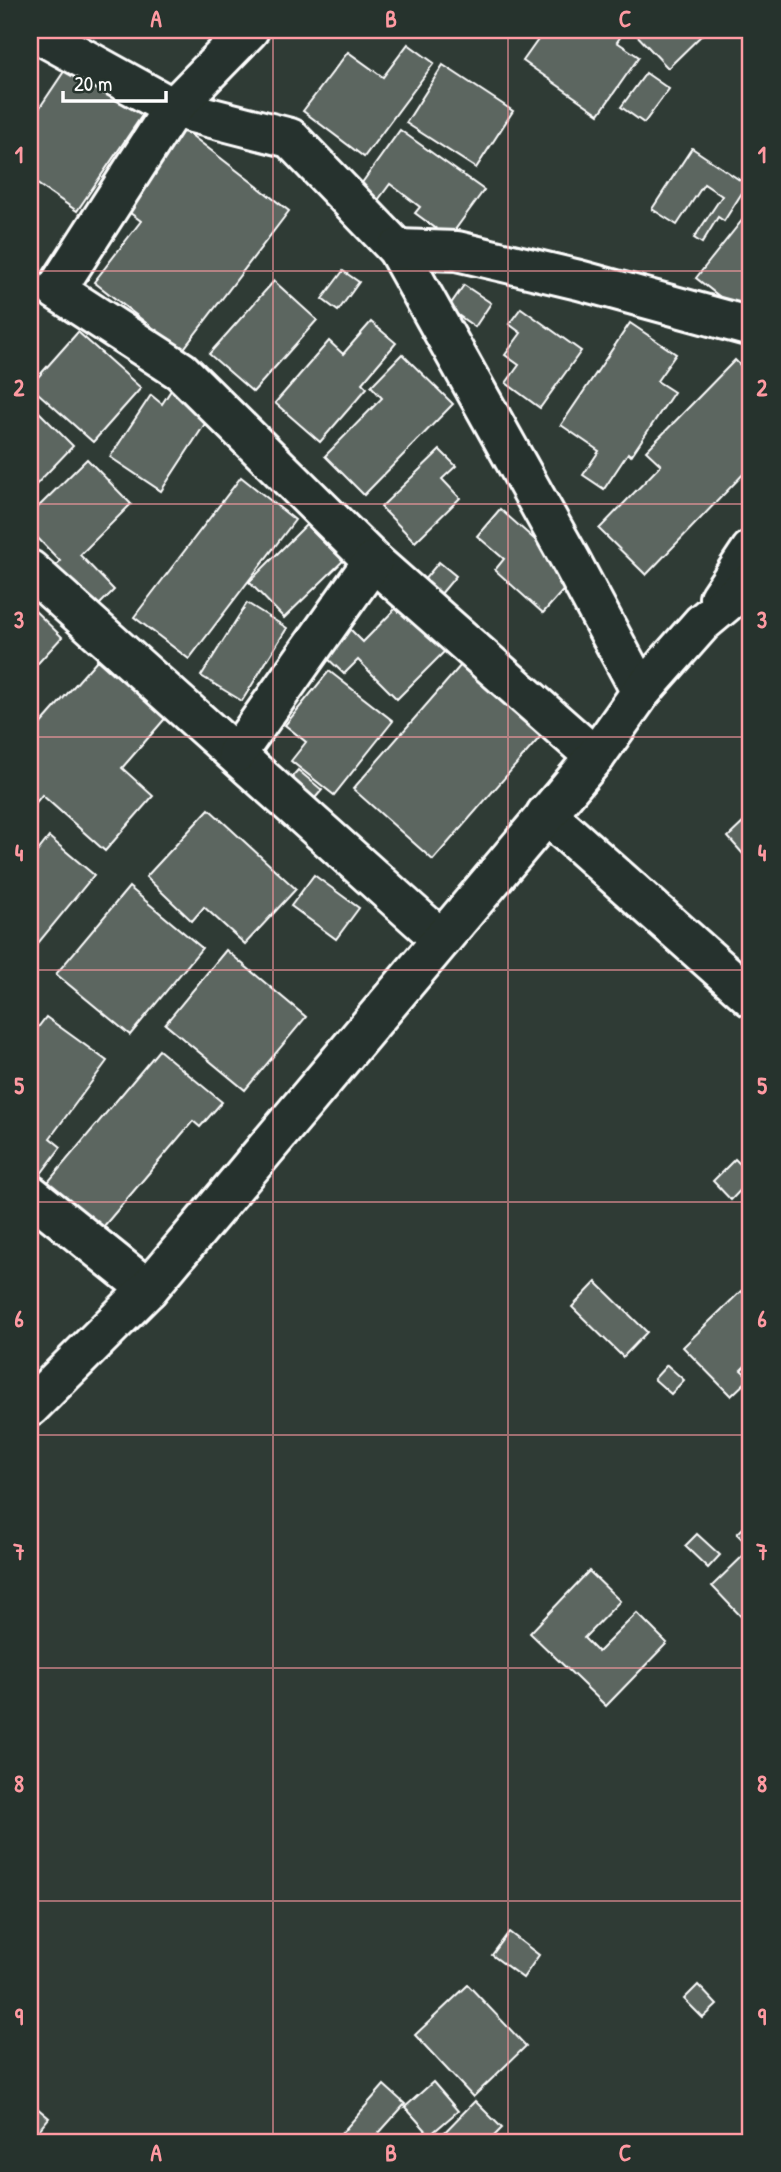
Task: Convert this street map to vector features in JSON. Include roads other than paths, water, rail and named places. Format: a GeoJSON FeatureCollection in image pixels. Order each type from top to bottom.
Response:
{"type":"FeatureCollection","features":[{"type":"Feature","properties":{"kind":"street"},"geometry":{"type":"LineString","coordinates":[[32,30],[173,108],[290,138],[397,249],[641,692]]}},
{"type":"Feature","properties":{"kind":"street"},"geometry":{"type":"LineString","coordinates":[[249,30],[173,108],[56,290],[181,371],[373,561],[595,757]]}},
{"type":"Feature","properties":{"kind":"street"},"geometry":{"type":"LineString","coordinates":[[397,249],[457,251],[579,280],[751,327]]}},
{"type":"Feature","properties":{"kind":"street"},"geometry":{"type":"LineString","coordinates":[[702,624],[751,550]]}},
{"type":"Feature","properties":{"kind":"street"},"geometry":{"type":"LineString","coordinates":[[237,754],[373,561]]}},
{"type":"Feature","properties":{"kind":"street"},"geometry":{"type":"LineString","coordinates":[[30,570],[440,938]]}},
{"type":"Feature","properties":{"kind":"street"},"geometry":{"type":"LineString","coordinates":[[30,1407],[148,1289],[440,938],[595,757],[641,692],[702,624],[751,582]]}},
{"type":"Feature","properties":{"kind":"street"},"geometry":{"type":"LineString","coordinates":[[547,814],[751,997]]}},
{"type":"Feature","properties":{"kind":"street"},"geometry":{"type":"LineString","coordinates":[[30,1194],[148,1289]]}}]}
